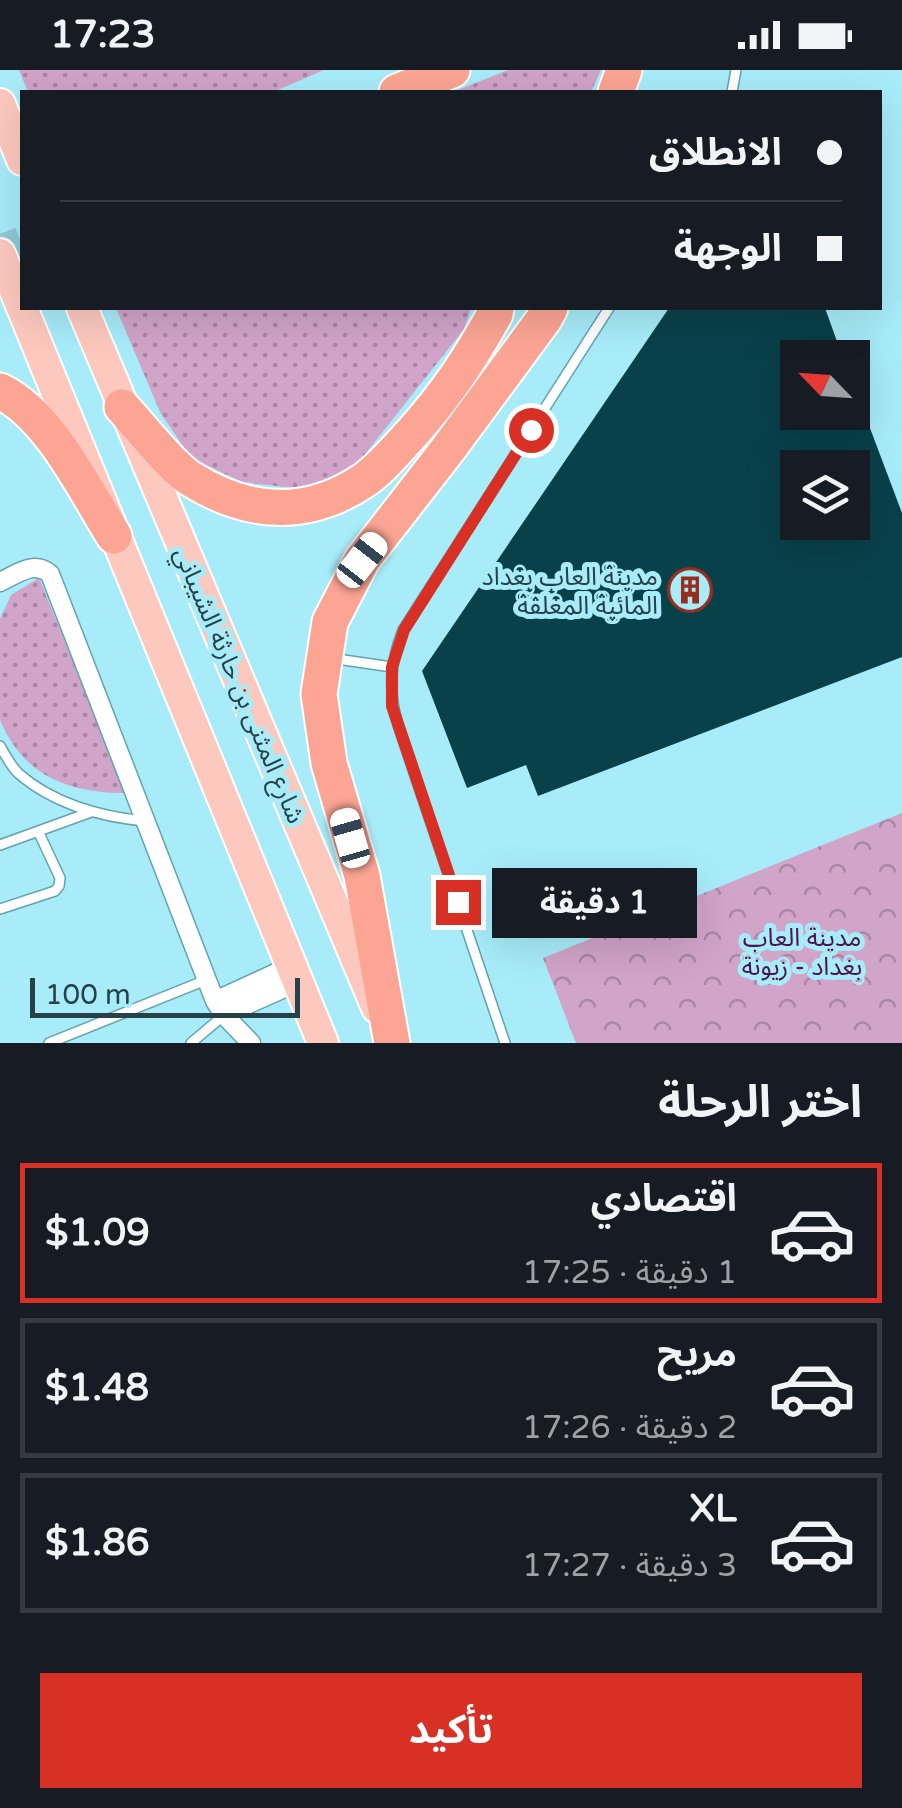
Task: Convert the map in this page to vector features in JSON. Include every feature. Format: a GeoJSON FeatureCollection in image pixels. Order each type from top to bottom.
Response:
{"type":"FeatureCollection","features":[{"type":"Feature","properties":{"kind":"highway"},"geometry":{"type":"LineString","coordinates":[[402,90],[452,70]]}},
{"type":"Feature","properties":{"kind":"highway"},"geometry":{"type":"LineString","coordinates":[[117,395],[187,477],[235,502],[280,509],[324,500],[364,481],[441,400],[471,359],[495,310]]}},
{"type":"Feature","properties":{"kind":"highway"},"geometry":{"type":"LineString","coordinates":[[392,1043],[362,876],[329,763],[319,694],[330,622],[362,560],[549,310]]}},
{"type":"Feature","properties":{"kind":"highway"},"geometry":{"type":"LineString","coordinates":[[0,391],[51,434],[114,536]]}},
{"type":"Feature","properties":{"kind":"main road"},"geometry":{"type":"LineString","coordinates":[[0,104],[20,155]]}},
{"type":"Feature","properties":{"kind":"main road"},"geometry":{"type":"LineString","coordinates":[[0,254],[20,304]]}},
{"type":"Feature","properties":{"kind":"main road"},"geometry":{"type":"LineString","coordinates":[[23,310],[323,1043]]}},
{"type":"Feature","properties":{"kind":"main road","name":"شارع المثنى بن حارثة الشيباني"},"geometry":{"type":"LineString","coordinates":[[83,310],[392,1043]]}},
{"type":"Feature","properties":{"kind":"street"},"geometry":{"type":"LineString","coordinates":[[0,582],[32,567],[50,574],[206,980],[220,1008],[250,1043]]}},
{"type":"Feature","properties":{"kind":"street"},"geometry":{"type":"LineString","coordinates":[[220,1008],[294,974]]}},
{"type":"Feature","properties":{"kind":"lane"},"geometry":{"type":"LineString","coordinates":[[505,1043],[392,706],[392,667],[404,630],[609,310]]}},
{"type":"Feature","properties":{"kind":"lane"},"geometry":{"type":"LineString","coordinates":[[325,658],[392,667]]}},
{"type":"Feature","properties":{"kind":"lane"},"geometry":{"type":"LineString","coordinates":[[0,746],[15,770],[50,796],[91,812],[145,821]]}},
{"type":"Feature","properties":{"kind":"lane"},"geometry":{"type":"LineString","coordinates":[[0,845],[91,812]]}},
{"type":"Feature","properties":{"kind":"lane"},"geometry":{"type":"LineString","coordinates":[[0,909],[60,886],[38,831]]}},
{"type":"Feature","properties":{"kind":"lane"},"geometry":{"type":"LineString","coordinates":[[49,1043],[206,980]]}},
{"type":"Feature","properties":{"kind":"lane"},"geometry":{"type":"LineString","coordinates":[[190,1043],[220,1008]]}},
{"type":"Feature","properties":{"kind":"green space"},"geometry":{"type":"Polygon","coordinates":[[[19,70],[324,70],[278,90],[27,90],[19,70]]]}},
{"type":"Feature","properties":{"kind":"green space"},"geometry":{"type":"Polygon","coordinates":[[[508,70],[601,70],[592,90],[458,90],[508,70]]]}},
{"type":"Feature","properties":{"kind":"green space"},"geometry":{"type":"Polygon","coordinates":[[[117,310],[470,310],[464,329],[355,467],[303,489],[242,482],[191,458],[160,412],[117,310]]]}},
{"type":"Feature","properties":{"kind":"green space"},"geometry":{"type":"Polygon","coordinates":[[[39,578],[127,793],[86,790],[51,778],[22,755],[0,720],[0,619],[11,595],[39,578]]]}},
{"type":"Feature","properties":{"kind":"green space","name":"مدينة العاب بغداد - زيونة"},"geometry":{"type":"Polygon","coordinates":[[[902,813],[902,1043],[576,1043],[543,958],[902,813]]]}},
{"type":"Feature","properties":{"kind":"building","name":"مدينة العاب بغداد المائية المغلقة"},"geometry":{"type":"Polygon","coordinates":[[[668,310],[826,310],[837,340],[780,340],[780,430],[870,428],[902,513],[902,657],[538,796],[526,765],[467,788],[422,671],[668,310]]]}},
{"type":"Feature","properties":{"kind":"tunnel"},"geometry":{"type":"LineString","coordinates":[[0,253],[20,245]]}},
{"type":"Feature","properties":{"kind":"place","name":"مدينة العاب بغداد المائية المغلقة"},"geometry":{"type":"Point","coordinates":[690,590]}},
{"type":"Feature","properties":{"kind":"route"},"geometry":{"type":"LineString","coordinates":[[458,902],[392,706],[392,667],[404,630],[531,430]]}}]}
